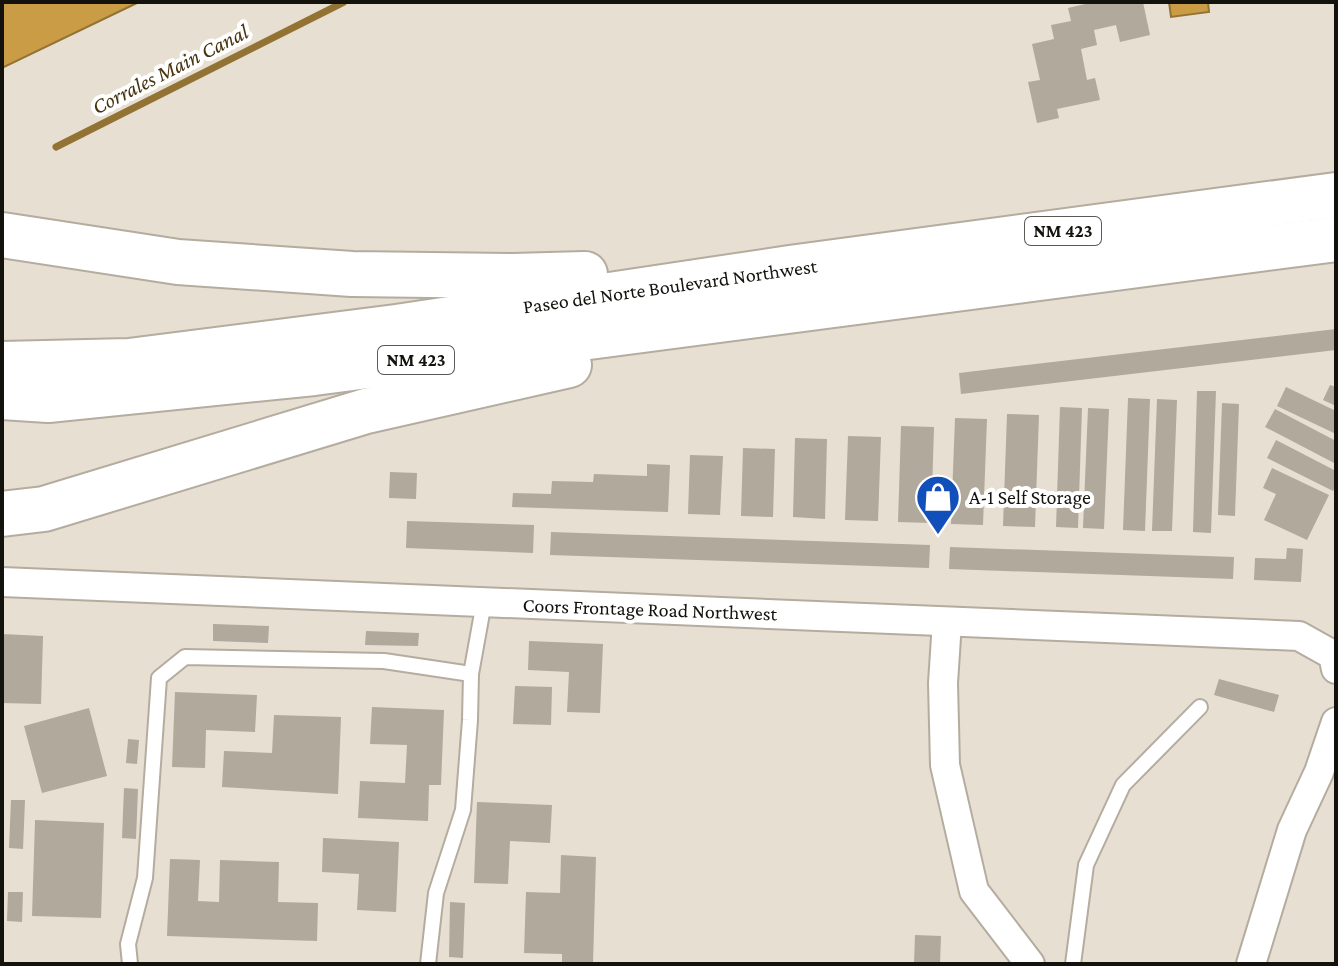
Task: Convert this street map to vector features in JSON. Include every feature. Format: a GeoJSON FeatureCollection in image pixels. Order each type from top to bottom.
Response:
{"type":"FeatureCollection","features":[{"type":"Feature","properties":{"kind":"highway","name":"Paseo del Norte Boulevard Northwest"},"geometry":{"type":"LineString","coordinates":[[2,364],[129,361],[396,327],[790,268],[1336,195]]}},
{"type":"Feature","properties":{"kind":"highway"},"geometry":{"type":"LineString","coordinates":[[2,235],[178,262],[352,274],[513,276],[790,268]]}},
{"type":"Feature","properties":{"kind":"highway","name":"Paseo del Norte Boulevard Northwest"},"geometry":{"type":"LineString","coordinates":[[2,397],[48,400],[314,373],[1336,239]]}},
{"type":"Feature","properties":{"kind":"highway"},"geometry":{"type":"LineString","coordinates":[[2,514],[59,505],[366,411],[829,306]]}},
{"type":"Feature","properties":{"kind":"street","name":"Coors Frontage Road Northwest"},"geometry":{"type":"LineString","coordinates":[[2,582],[1299,636],[1333,655],[1336,669]]}},
{"type":"Feature","properties":{"kind":"street"},"geometry":{"type":"LineString","coordinates":[[947,622],[943,683],[945,765],[974,891],[1030,964]]}},
{"type":"Feature","properties":{"kind":"street"},"geometry":{"type":"LineString","coordinates":[[1251,964],[1292,830],[1319,772],[1336,722]]}},
{"type":"Feature","properties":{"kind":"lane"},"geometry":{"type":"LineString","coordinates":[[428,964],[436,893],[463,810],[471,674],[484,602]]}},
{"type":"Feature","properties":{"kind":"lane"},"geometry":{"type":"LineString","coordinates":[[130,964],[128,944],[145,878],[159,678],[185,657],[384,661],[471,674]]}},
{"type":"Feature","properties":{"kind":"lane"},"geometry":{"type":"LineString","coordinates":[[1073,964],[1086,865],[1123,785],[1200,707]]}},
{"type":"Feature","properties":{"kind":"shaded area"},"geometry":{"type":"Polygon","coordinates":[[[2,2],[139,2],[2,68],[2,2]]]}},
{"type":"Feature","properties":{"kind":"shaded area"},"geometry":{"type":"Polygon","coordinates":[[[1169,2],[1208,2],[1209,12],[1171,17],[1169,2]]]}},
{"type":"Feature","properties":{"kind":"building"},"geometry":{"type":"Polygon","coordinates":[[[1094,2],[1143,2],[1150,35],[1120,42],[1116,25],[1094,30],[1097,45],[1081,49],[1087,80],[1095,78],[1100,100],[1057,109],[1059,118],[1037,123],[1028,82],[1040,80],[1032,44],[1054,39],[1051,25],[1071,21],[1068,8],[1094,2]]]}},
{"type":"Feature","properties":{"kind":"building"},"geometry":{"type":"Polygon","coordinates":[[[1336,329],[1336,350],[961,394],[959,373],[1336,329]]]}},
{"type":"Feature","properties":{"kind":"building"},"geometry":{"type":"Polygon","coordinates":[[[1330,385],[1336,387],[1336,406],[1323,400],[1330,385]]]}},
{"type":"Feature","properties":{"kind":"building"},"geometry":{"type":"Polygon","coordinates":[[[1286,387],[1336,411],[1336,434],[1277,406],[1286,387]]]}},
{"type":"Feature","properties":{"kind":"building"},"geometry":{"type":"Polygon","coordinates":[[[1197,391],[1216,391],[1211,533],[1193,532],[1197,391]]]}},
{"type":"Feature","properties":{"kind":"building"},"geometry":{"type":"Polygon","coordinates":[[[1128,398],[1150,399],[1145,531],[1123,530],[1128,398]]]}},
{"type":"Feature","properties":{"kind":"building"},"geometry":{"type":"Polygon","coordinates":[[[1157,399],[1177,400],[1172,531],[1152,531],[1157,399]]]}},
{"type":"Feature","properties":{"kind":"building"},"geometry":{"type":"Polygon","coordinates":[[[1222,403],[1239,404],[1235,516],[1218,515],[1222,403]]]}},
{"type":"Feature","properties":{"kind":"building"},"geometry":{"type":"Polygon","coordinates":[[[1060,407],[1082,408],[1078,528],[1056,527],[1060,407]]]}},
{"type":"Feature","properties":{"kind":"building"},"geometry":{"type":"Polygon","coordinates":[[[1088,408],[1109,409],[1104,529],[1083,528],[1088,408]]]}},
{"type":"Feature","properties":{"kind":"building"},"geometry":{"type":"Polygon","coordinates":[[[1275,409],[1336,441],[1336,464],[1265,427],[1275,409]]]}},
{"type":"Feature","properties":{"kind":"building"},"geometry":{"type":"Polygon","coordinates":[[[1007,414],[1039,415],[1035,527],[1003,526],[1007,414]]]}},
{"type":"Feature","properties":{"kind":"building"},"geometry":{"type":"Polygon","coordinates":[[[955,418],[987,419],[983,525],[951,524],[955,418]]]}},
{"type":"Feature","properties":{"kind":"building"},"geometry":{"type":"Polygon","coordinates":[[[901,426],[934,427],[931,523],[898,522],[901,426]]]}},
{"type":"Feature","properties":{"kind":"building"},"geometry":{"type":"Polygon","coordinates":[[[848,436],[881,437],[878,521],[845,520],[848,436]]]}},
{"type":"Feature","properties":{"kind":"building"},"geometry":{"type":"Polygon","coordinates":[[[795,438],[827,439],[825,519],[793,517],[795,438]]]}},
{"type":"Feature","properties":{"kind":"building"},"geometry":{"type":"Polygon","coordinates":[[[1276,440],[1336,471],[1333,491],[1267,458],[1276,440]]]}},
{"type":"Feature","properties":{"kind":"building"},"geometry":{"type":"Polygon","coordinates":[[[743,448],[775,449],[773,517],[741,516],[743,448]]]}},
{"type":"Feature","properties":{"kind":"building"},"geometry":{"type":"Polygon","coordinates":[[[690,455],[723,456],[720,515],[688,514],[690,455]]]}},
{"type":"Feature","properties":{"kind":"building"},"geometry":{"type":"Polygon","coordinates":[[[647,464],[670,465],[668,512],[512,507],[513,493],[551,494],[552,481],[593,482],[594,474],[647,476],[647,464]]]}},
{"type":"Feature","properties":{"kind":"building"},"geometry":{"type":"Polygon","coordinates":[[[1272,468],[1329,495],[1307,540],[1264,520],[1276,494],[1263,488],[1272,468]]]}},
{"type":"Feature","properties":{"kind":"building"},"geometry":{"type":"Polygon","coordinates":[[[390,472],[417,473],[416,499],[389,498],[390,472]]]}},
{"type":"Feature","properties":{"kind":"building"},"geometry":{"type":"Polygon","coordinates":[[[407,521],[534,525],[533,553],[406,548],[407,521]]]}},
{"type":"Feature","properties":{"kind":"building"},"geometry":{"type":"Polygon","coordinates":[[[551,532],[930,545],[929,568],[550,555],[551,532]]]}},
{"type":"Feature","properties":{"kind":"building"},"geometry":{"type":"Polygon","coordinates":[[[950,547],[1234,557],[1233,579],[949,569],[950,547]]]}},
{"type":"Feature","properties":{"kind":"building"},"geometry":{"type":"Polygon","coordinates":[[[1287,548],[1303,549],[1301,582],[1254,580],[1255,558],[1286,559],[1287,548]]]}},
{"type":"Feature","properties":{"kind":"building"},"geometry":{"type":"Polygon","coordinates":[[[213,624],[269,626],[268,643],[213,641],[213,624]]]}},
{"type":"Feature","properties":{"kind":"building"},"geometry":{"type":"Polygon","coordinates":[[[366,631],[419,633],[418,646],[365,645],[366,631]]]}},
{"type":"Feature","properties":{"kind":"building"},"geometry":{"type":"Polygon","coordinates":[[[2,634],[43,636],[41,704],[2,703],[2,634]]]}},
{"type":"Feature","properties":{"kind":"building"},"geometry":{"type":"Polygon","coordinates":[[[529,641],[603,644],[600,713],[567,712],[569,672],[528,670],[529,641]]]}},
{"type":"Feature","properties":{"kind":"building"},"geometry":{"type":"Polygon","coordinates":[[[1219,679],[1279,695],[1274,712],[1214,695],[1219,679]]]}},
{"type":"Feature","properties":{"kind":"building"},"geometry":{"type":"Polygon","coordinates":[[[515,686],[552,687],[551,725],[513,724],[515,686]]]}},
{"type":"Feature","properties":{"kind":"building"},"geometry":{"type":"Polygon","coordinates":[[[175,692],[257,695],[255,732],[206,730],[205,768],[172,767],[175,692]]]}},
{"type":"Feature","properties":{"kind":"building"},"geometry":{"type":"Polygon","coordinates":[[[372,707],[444,710],[441,785],[429,785],[428,821],[358,818],[360,781],[405,783],[407,745],[370,744],[372,707]]]}},
{"type":"Feature","properties":{"kind":"building"},"geometry":{"type":"Polygon","coordinates":[[[89,708],[107,776],[42,793],[24,726],[89,708]]]}},
{"type":"Feature","properties":{"kind":"building"},"geometry":{"type":"Polygon","coordinates":[[[274,715],[341,717],[338,794],[222,787],[224,751],[272,753],[274,715]]]}},
{"type":"Feature","properties":{"kind":"building"},"geometry":{"type":"Polygon","coordinates":[[[128,739],[139,740],[137,764],[126,763],[128,739]]]}},
{"type":"Feature","properties":{"kind":"building"},"geometry":{"type":"Polygon","coordinates":[[[124,788],[138,789],[136,839],[122,838],[124,788]]]}},
{"type":"Feature","properties":{"kind":"building"},"geometry":{"type":"Polygon","coordinates":[[[11,800],[25,800],[23,849],[9,848],[11,800]]]}},
{"type":"Feature","properties":{"kind":"building"},"geometry":{"type":"Polygon","coordinates":[[[477,802],[552,805],[550,843],[510,841],[508,884],[474,883],[477,802]]]}},
{"type":"Feature","properties":{"kind":"building"},"geometry":{"type":"Polygon","coordinates":[[[35,820],[104,823],[101,918],[32,916],[35,820]]]}},
{"type":"Feature","properties":{"kind":"building"},"geometry":{"type":"Polygon","coordinates":[[[323,838],[399,842],[396,912],[357,910],[359,874],[322,872],[323,838]]]}},
{"type":"Feature","properties":{"kind":"building"},"geometry":{"type":"Polygon","coordinates":[[[561,855],[596,857],[593,964],[562,964],[562,954],[524,953],[526,892],[560,893],[561,855]]]}},
{"type":"Feature","properties":{"kind":"building"},"geometry":{"type":"Polygon","coordinates":[[[170,859],[200,860],[198,901],[219,902],[220,860],[279,862],[278,902],[318,903],[317,941],[167,936],[170,859]]]}},
{"type":"Feature","properties":{"kind":"building"},"geometry":{"type":"Polygon","coordinates":[[[8,892],[23,892],[22,922],[7,921],[8,892]]]}},
{"type":"Feature","properties":{"kind":"building"},"geometry":{"type":"Polygon","coordinates":[[[450,902],[465,903],[463,958],[449,957],[450,902]]]}},
{"type":"Feature","properties":{"kind":"building"},"geometry":{"type":"Polygon","coordinates":[[[915,935],[941,936],[940,964],[914,964],[915,935]]]}},
{"type":"Feature","properties":{"kind":"waterway","name":"Corrales Main Canal"},"geometry":{"type":"LineString","coordinates":[[56,147],[344,2]]}},
{"type":"Feature","properties":{"kind":"place","name":"A-1 Self Storage"},"geometry":{"type":"Point","coordinates":[938,536]}}]}
